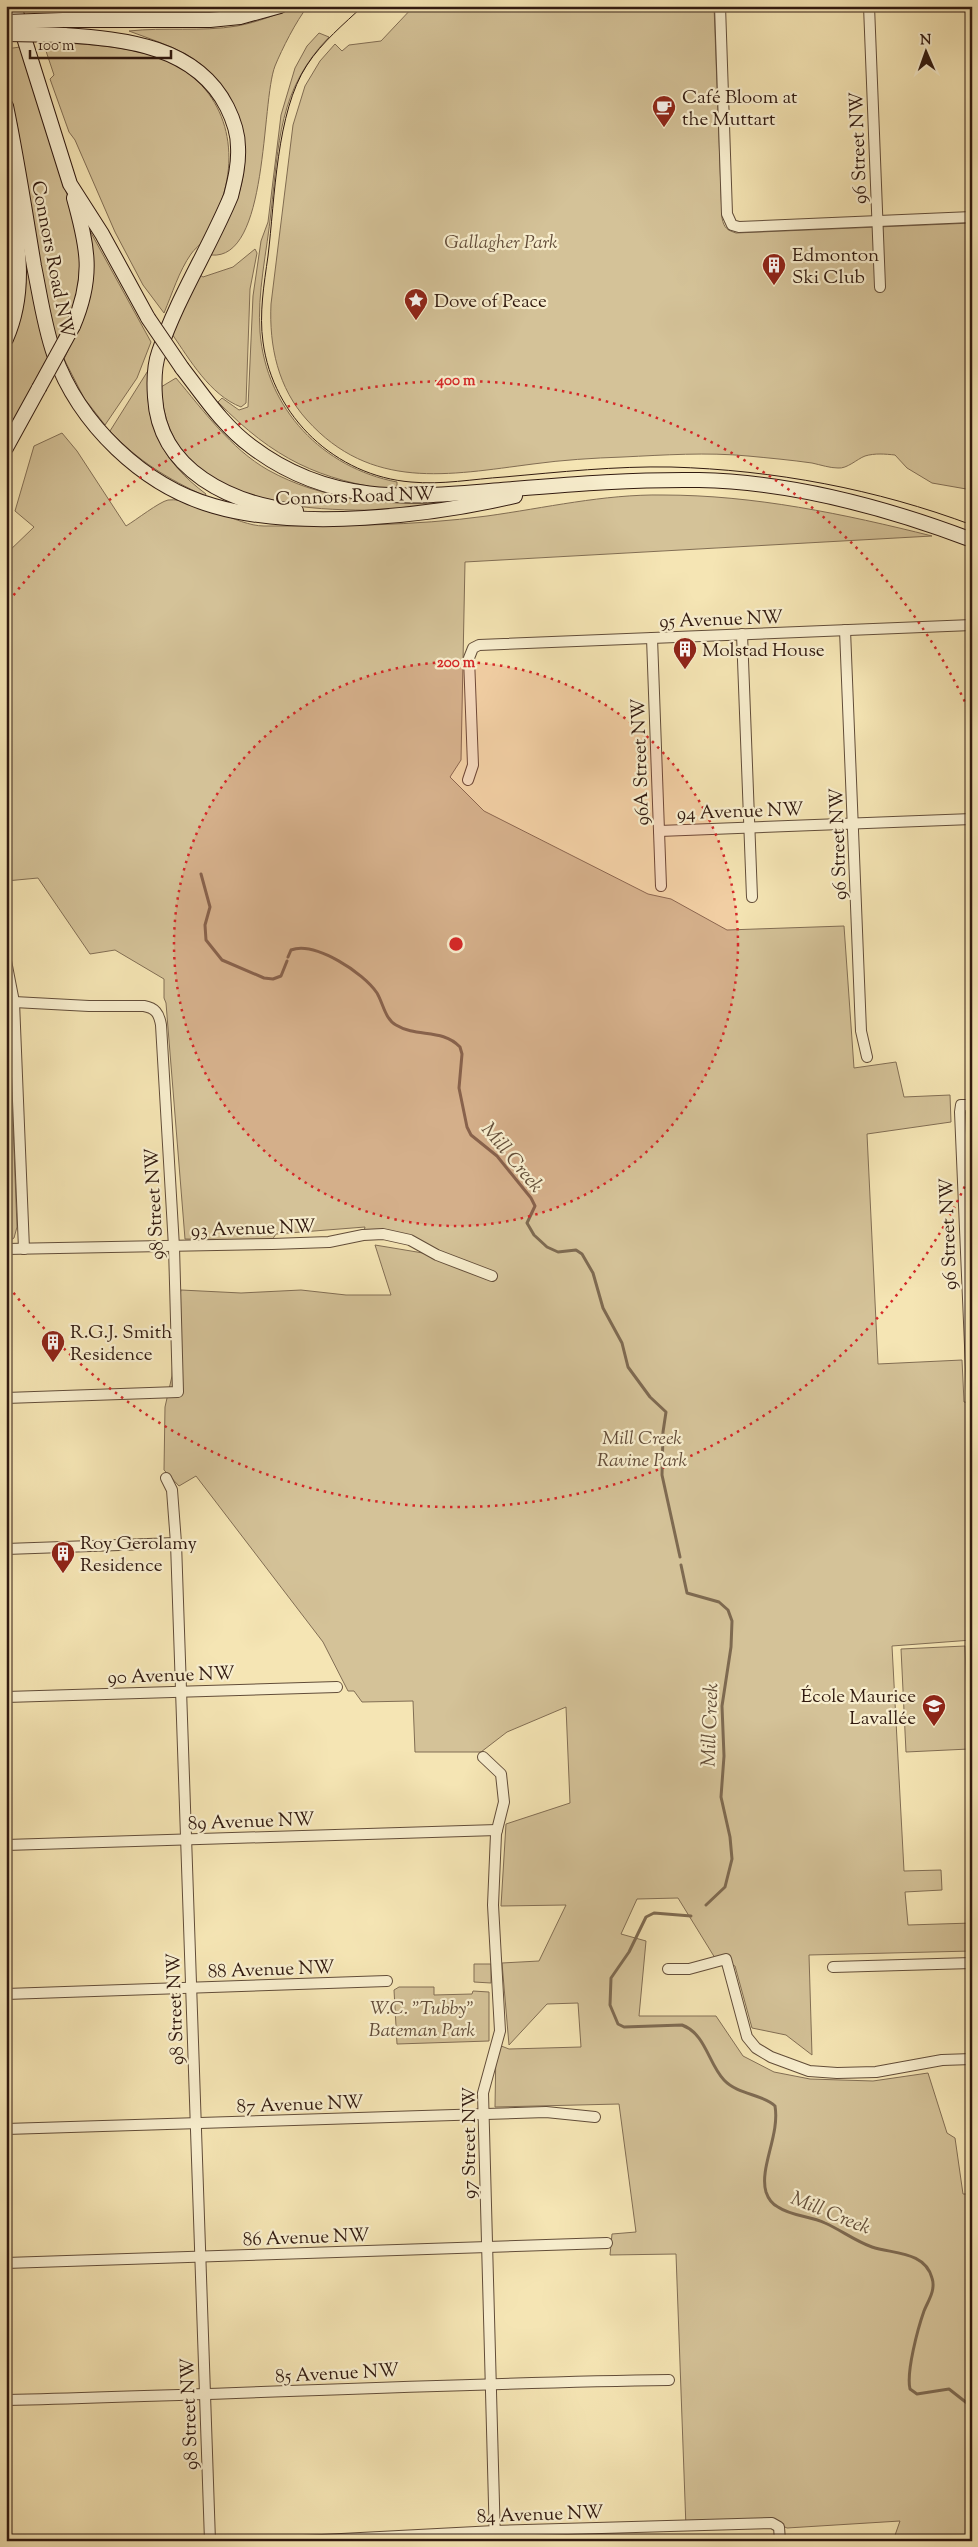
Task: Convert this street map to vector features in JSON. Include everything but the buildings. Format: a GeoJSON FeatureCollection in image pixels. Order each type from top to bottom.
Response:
{"type":"FeatureCollection","features":[{"type":"Feature","properties":{"kind":"main road","name":"Connors Road NW"},"geometry":{"type":"LineString","coordinates":[[14,6],[70,184],[102,234],[148,318],[182,368],[218,415],[251,446],[288,469],[326,484],[366,494],[411,497],[659,480],[731,482],[832,497],[867,506],[972,540]]}},
{"type":"Feature","properties":{"kind":"main road"},"geometry":{"type":"LineString","coordinates":[[6,22],[210,20],[240,17],[280,6]]}},
{"type":"Feature","properties":{"kind":"main road"},"geometry":{"type":"LineString","coordinates":[[6,34],[64,35],[137,44],[178,58],[199,72],[215,88],[230,113],[236,132],[237,168],[231,196],[158,353],[155,402],[158,417],[172,449],[193,472],[210,485],[250,503],[283,509],[366,517]]}},
{"type":"Feature","properties":{"kind":"main road","name":"Connors Road NW"},"geometry":{"type":"LineString","coordinates":[[6,106],[48,336],[64,378],[86,414],[104,435],[142,470],[182,494],[215,506],[275,518],[366,517],[452,509],[557,486]]}},
{"type":"Feature","properties":{"kind":"main road"},"geometry":{"type":"LineString","coordinates":[[6,173],[20,274],[16,310],[6,339]]}},
{"type":"Feature","properties":{"kind":"main road"},"geometry":{"type":"LineString","coordinates":[[6,448],[73,326],[86,290],[87,255],[85,238],[70,184]]}},
{"type":"Feature","properties":{"kind":"street"},"geometry":{"type":"LineString","coordinates":[[720,6],[727,214],[730,222],[739,227],[972,217]]}},
{"type":"Feature","properties":{"kind":"street","name":"96 Street NW"},"geometry":{"type":"LineString","coordinates":[[869,6],[880,287]]}},
{"type":"Feature","properties":{"kind":"street","name":"95 Avenue NW"},"geometry":{"type":"LineString","coordinates":[[468,780],[473,765],[469,658],[472,648],[479,645],[972,625]]}},
{"type":"Feature","properties":{"kind":"street","name":"96 Street NW"},"geometry":{"type":"LineString","coordinates":[[845,630],[861,1031],[867,1057]]}},
{"type":"Feature","properties":{"kind":"street"},"geometry":{"type":"LineString","coordinates":[[742,634],[752,897]]}},
{"type":"Feature","properties":{"kind":"street","name":"96A Street NW"},"geometry":{"type":"LineString","coordinates":[[652,638],[661,886]]}},
{"type":"Feature","properties":{"kind":"street","name":"94 Avenue NW"},"geometry":{"type":"LineString","coordinates":[[659,830],[972,820]]}},
{"type":"Feature","properties":{"kind":"street"},"geometry":{"type":"LineString","coordinates":[[6,962],[14,1002],[24,1249]]}},
{"type":"Feature","properties":{"kind":"street","name":"98 Street NW"},"geometry":{"type":"LineString","coordinates":[[6,1398],[178,1392],[174,1247],[161,1025],[158,1014],[151,1008],[144,1006],[89,1006],[14,1002]]}},
{"type":"Feature","properties":{"kind":"street","name":"96 Street NW"},"geometry":{"type":"LineString","coordinates":[[971,1392],[961,1105],[972,1105]]}},
{"type":"Feature","properties":{"kind":"street","name":"93 Avenue NW"},"geometry":{"type":"LineString","coordinates":[[6,1249],[174,1247],[330,1242],[363,1234],[383,1234],[410,1240],[437,1256],[492,1276]]}},
{"type":"Feature","properties":{"kind":"street","name":"98 Street NW"},"geometry":{"type":"LineString","coordinates":[[166,1478],[172,1490],[176,1543],[210,2541]]}},
{"type":"Feature","properties":{"kind":"street"},"geometry":{"type":"LineString","coordinates":[[6,1549],[176,1543]]}},
{"type":"Feature","properties":{"kind":"street","name":"90 Avenue NW"},"geometry":{"type":"LineString","coordinates":[[6,1696],[337,1687]]}},
{"type":"Feature","properties":{"kind":"street","name":"97 Street NW"},"geometry":{"type":"LineString","coordinates":[[483,1757],[499,1771],[503,1780],[503,1806],[497,1830],[493,1905],[500,2031],[484,2084],[483,2114],[495,2536]]}},
{"type":"Feature","properties":{"kind":"street","name":"89 Avenue NW"},"geometry":{"type":"LineString","coordinates":[[6,1845],[497,1830]]}},
{"type":"Feature","properties":{"kind":"street"},"geometry":{"type":"LineString","coordinates":[[668,1970],[689,1969],[726,1959],[747,2037],[762,2052],[809,2071],[837,2073],[876,2072],[942,2060],[972,2059]]}},
{"type":"Feature","properties":{"kind":"street"},"geometry":{"type":"LineString","coordinates":[[833,1967],[972,1962]]}},
{"type":"Feature","properties":{"kind":"street","name":"88 Avenue NW"},"geometry":{"type":"LineString","coordinates":[[6,1994],[387,1982]]}},
{"type":"Feature","properties":{"kind":"street","name":"87 Avenue NW"},"geometry":{"type":"LineString","coordinates":[[6,2129],[555,2112],[595,2117]]}},
{"type":"Feature","properties":{"kind":"street","name":"86 Avenue NW"},"geometry":{"type":"LineString","coordinates":[[6,2263],[607,2243]]}},
{"type":"Feature","properties":{"kind":"street","name":"85 Avenue NW"},"geometry":{"type":"LineString","coordinates":[[6,2400],[205,2395],[491,2382],[669,2380]]}},
{"type":"Feature","properties":{"kind":"street","name":"84 Avenue NW"},"geometry":{"type":"LineString","coordinates":[[303,2541],[495,2536],[778,2524],[780,2541]]}},
{"type":"Feature","properties":{"kind":"green space"},"geometry":{"type":"Polygon","coordinates":[[[35,6],[254,6],[204,13],[66,13],[65,8],[35,9],[35,6]]]}},
{"type":"Feature","properties":{"kind":"green space"},"geometry":{"type":"Polygon","coordinates":[[[295,6],[308,6],[290,35],[275,66],[260,176],[253,207],[244,233],[230,250],[211,255],[215,242],[239,193],[243,174],[245,154],[238,117],[231,100],[221,84],[208,70],[177,50],[129,31],[210,29],[237,26],[267,18],[295,6]]]}},
{"type":"Feature","properties":{"kind":"green space","name":"Gallagher Park"},"geometry":{"type":"Polygon","coordinates":[[[414,6],[714,6],[722,218],[726,228],[736,233],[972,223],[972,490],[932,483],[907,468],[895,455],[888,454],[865,456],[841,468],[748,456],[686,454],[578,459],[441,474],[412,473],[384,468],[357,458],[332,443],[307,420],[289,394],[277,366],[272,335],[271,304],[293,125],[305,86],[320,61],[335,44],[342,51],[349,45],[381,41],[414,6]]]}},
{"type":"Feature","properties":{"kind":"green space"},"geometry":{"type":"Polygon","coordinates":[[[319,33],[329,37],[312,57],[290,97],[279,140],[260,302],[260,332],[265,360],[274,386],[286,410],[303,431],[323,449],[345,463],[370,475],[397,482],[397,491],[344,480],[299,464],[258,438],[218,402],[222,398],[239,410],[248,407],[253,296],[261,241],[268,222],[281,115],[295,68],[307,46],[319,33]]]}},
{"type":"Feature","properties":{"kind":"green space"},"geometry":{"type":"Polygon","coordinates":[[[43,42],[132,50],[160,58],[181,68],[198,82],[212,98],[221,116],[227,137],[229,158],[227,180],[221,202],[206,236],[192,252],[183,268],[164,313],[143,285],[115,232],[75,140],[69,132],[50,79],[54,75],[43,42]]]}},
{"type":"Feature","properties":{"kind":"green space"},"geometry":{"type":"Polygon","coordinates":[[[20,47],[70,204],[80,251],[79,286],[74,307],[57,340],[55,339],[41,272],[17,124],[6,79],[6,49],[20,47]]]}},
{"type":"Feature","properties":{"kind":"green space"},"geometry":{"type":"Polygon","coordinates":[[[90,231],[151,342],[137,378],[105,425],[84,398],[64,359],[79,326],[89,297],[93,268],[90,231]]]}},
{"type":"Feature","properties":{"kind":"green space"},"geometry":{"type":"Polygon","coordinates":[[[255,249],[257,253],[250,289],[246,403],[241,407],[220,394],[210,385],[172,334],[200,275],[203,277],[233,267],[255,249]]]}},
{"type":"Feature","properties":{"kind":"green space"},"geometry":{"type":"Polygon","coordinates":[[[25,265],[28,265],[50,353],[6,434],[6,354],[18,326],[24,298],[25,265]]]}},
{"type":"Feature","properties":{"kind":"green space"},"geometry":{"type":"Polygon","coordinates":[[[149,369],[149,407],[159,440],[167,455],[178,469],[206,494],[205,496],[178,483],[154,468],[131,451],[110,431],[149,369]]]}},
{"type":"Feature","properties":{"kind":"green space"},"geometry":{"type":"Polygon","coordinates":[[[176,378],[207,416],[242,451],[268,470],[288,480],[330,494],[373,501],[439,503],[440,508],[356,510],[310,508],[266,500],[226,487],[194,464],[171,432],[161,387],[176,378]]]}},
{"type":"Feature","properties":{"kind":"green space","name":"Mill Creek Ravine Park"},"geometry":{"type":"Polygon","coordinates":[[[62,433],[77,451],[126,526],[168,500],[192,503],[253,525],[320,526],[404,524],[487,516],[597,499],[663,495],[731,498],[799,507],[866,520],[932,536],[465,562],[461,760],[450,777],[484,811],[648,894],[671,899],[727,930],[844,926],[854,1068],[896,1062],[904,1097],[950,1095],[951,1122],[867,1134],[878,1364],[962,1360],[964,1402],[972,1403],[972,1640],[892,1646],[904,1871],[941,1870],[942,1890],[905,1892],[908,1925],[972,1923],[972,1951],[809,1955],[812,2055],[786,2035],[752,2028],[735,1966],[715,1958],[678,1898],[637,1899],[621,1934],[646,1941],[639,2016],[716,2016],[743,2056],[774,2072],[810,2079],[873,2081],[928,2073],[947,2133],[955,2138],[963,2194],[972,2194],[972,2541],[893,2541],[900,2521],[787,2528],[776,2523],[686,2528],[676,2254],[610,2255],[612,2234],[636,2232],[619,2104],[495,2107],[496,2044],[509,2049],[581,2047],[578,2003],[547,2004],[509,2045],[502,1963],[539,1961],[566,1905],[501,1906],[506,1824],[570,1803],[566,1707],[507,1732],[481,1752],[415,1752],[413,1701],[362,1702],[354,1691],[348,1691],[323,1642],[196,1476],[179,1486],[164,1470],[165,1407],[172,1376],[175,1319],[181,1290],[241,1293],[301,1290],[346,1295],[391,1295],[375,1245],[435,1255],[410,1240],[363,1235],[365,1227],[276,1234],[272,1240],[185,1239],[166,1003],[164,998],[164,979],[115,950],[90,954],[38,878],[6,881],[6,554],[34,527],[15,511],[34,446],[62,433]]]}},
{"type":"Feature","properties":{"kind":"green space"},"geometry":{"type":"Polygon","coordinates":[[[6,1023],[9,1023],[17,1227],[14,1238],[6,1243],[6,1023]]]}},
{"type":"Feature","properties":{"kind":"green space"},"geometry":{"type":"Polygon","coordinates":[[[965,1646],[969,1749],[906,1752],[901,1649],[965,1646]]]}},
{"type":"Feature","properties":{"kind":"green space"},"geometry":{"type":"Polygon","coordinates":[[[474,1964],[491,1964],[491,1983],[474,1982],[474,1964]]]}},
{"type":"Feature","properties":{"kind":"green space","name":"W.C. \"Tubby\" Bateman Park"},"geometry":{"type":"Polygon","coordinates":[[[399,1987],[434,1987],[434,1995],[472,1994],[473,1991],[489,1992],[489,2041],[397,2044],[394,1990],[399,1987]]]}},
{"type":"Feature","properties":{"kind":"waterway","name":"Mill Creek"},"geometry":{"type":"LineString","coordinates":[[201,874],[210,907],[205,925],[206,940],[222,960],[264,978],[273,979],[281,976],[287,961]]}},
{"type":"Feature","properties":{"kind":"waterway","name":"Mill Creek"},"geometry":{"type":"LineString","coordinates":[[288,957],[291,950],[301,948],[325,954],[350,968],[371,985],[377,993],[389,1019],[396,1025],[412,1031],[445,1037],[460,1047],[462,1054],[459,1088],[467,1127],[471,1135],[497,1156],[531,1198],[535,1206],[527,1223],[534,1235],[547,1247],[558,1252],[576,1250],[582,1254],[593,1273],[603,1308],[622,1343],[628,1367],[650,1397],[666,1412],[663,1432],[662,1475],[680,1557]]}},
{"type":"Feature","properties":{"kind":"waterway","name":"Mill Creek"},"geometry":{"type":"LineString","coordinates":[[681,1565],[687,1593],[719,1602],[728,1610],[732,1621],[731,1647],[722,1706],[724,1756],[721,1797],[730,1837],[732,1859],[725,1887],[706,1905]]}},
{"type":"Feature","properties":{"kind":"waterway","name":"Mill Creek"},"geometry":{"type":"LineString","coordinates":[[691,1916],[654,1913],[646,1917],[629,1952],[611,1978],[610,2005],[618,2024],[624,2027],[682,2025],[690,2029],[702,2042],[724,2080],[736,2089],[764,2099],[775,2106],[775,2128],[765,2173],[766,2192],[770,2201],[783,2210],[825,2223],[872,2247],[907,2255],[923,2263],[932,2278],[933,2287],[913,2350],[909,2381],[910,2389],[917,2394],[949,2389],[972,2407]]}},
{"type":"Feature","properties":{"kind":"tram line"},"geometry":{"type":"LineString","coordinates":[[363,6],[319,49],[307,65],[297,84],[289,107],[278,157],[262,299],[263,342],[269,369],[280,395],[294,418],[313,438],[334,455],[358,468],[384,477],[411,482],[446,482],[629,467],[710,469],[786,477],[862,492],[936,512],[972,525]]}},
{"type":"Feature","properties":{"kind":"place","name":"Café Bloom at the Muttart"},"geometry":{"type":"Point","coordinates":[664,128]}},
{"type":"Feature","properties":{"kind":"place","name":"Edmonton Ski Club"},"geometry":{"type":"Point","coordinates":[774,286]}},
{"type":"Feature","properties":{"kind":"place","name":"Dove of Peace"},"geometry":{"type":"Point","coordinates":[416,321]}},
{"type":"Feature","properties":{"kind":"place","name":"Molstad House"},"geometry":{"type":"Point","coordinates":[685,670]}},
{"type":"Feature","properties":{"kind":"place","name":"R.G.J. Smith Residence"},"geometry":{"type":"Point","coordinates":[53,1363]}},
{"type":"Feature","properties":{"kind":"place","name":"Roy Gerolamy Residence"},"geometry":{"type":"Point","coordinates":[63,1574]}},
{"type":"Feature","properties":{"kind":"place","name":"École Maurice Lavallée"},"geometry":{"type":"Point","coordinates":[934,1727]}}]}
